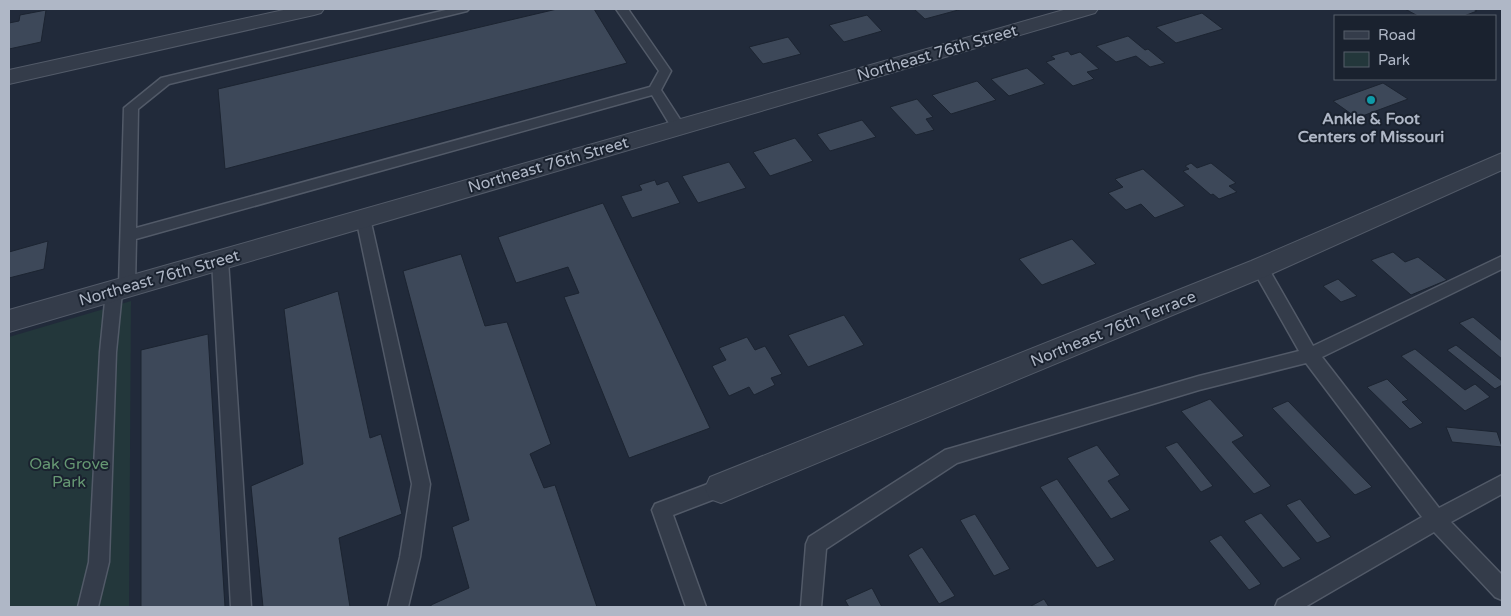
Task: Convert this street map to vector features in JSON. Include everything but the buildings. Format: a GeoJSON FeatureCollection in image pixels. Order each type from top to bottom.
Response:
{"type":"FeatureCollection","features":[{"type":"Feature","properties":{"kind":"street"},"geometry":{"type":"LineString","coordinates":[[9,77],[314,9]]}},
{"type":"Feature","properties":{"kind":"street","name":"Northeast 76th Street"},"geometry":{"type":"LineString","coordinates":[[9,321],[1088,9]]}},
{"type":"Feature","properties":{"kind":"street","name":"Northeast 76th Terrace"},"geometry":{"type":"LineString","coordinates":[[721,488],[1260,268],[1502,161]]}},
{"type":"Feature","properties":{"kind":"lane"},"geometry":{"type":"LineString","coordinates":[[88,607],[99,562],[108,352],[121,289],[128,235],[131,108],[165,81],[463,9]]}},
{"type":"Feature","properties":{"kind":"lane"},"geometry":{"type":"LineString","coordinates":[[128,235],[655,90],[666,71],[622,9]]}},
{"type":"Feature","properties":{"kind":"lane"},"geometry":{"type":"LineString","coordinates":[[655,90],[678,126]]}},
{"type":"Feature","properties":{"kind":"lane"},"geometry":{"type":"LineString","coordinates":[[363,218],[421,484],[410,557],[398,607]]}},
{"type":"Feature","properties":{"kind":"lane"},"geometry":{"type":"LineString","coordinates":[[220,260],[240,607]]}},
{"type":"Feature","properties":{"kind":"lane"},"geometry":{"type":"LineString","coordinates":[[811,607],[816,544],[952,456],[1199,383],[1310,355],[1502,262]]}},
{"type":"Feature","properties":{"kind":"lane"},"geometry":{"type":"LineString","coordinates":[[1260,268],[1310,355],[1436,520],[1502,590]]}},
{"type":"Feature","properties":{"kind":"lane"},"geometry":{"type":"LineString","coordinates":[[1285,607],[1502,484]]}},
{"type":"Feature","properties":{"kind":"lane"},"geometry":{"type":"LineString","coordinates":[[696,607],[662,510],[721,488]]}},
{"type":"Feature","properties":{"kind":"green space","name":"Oak Grove Park"},"geometry":{"type":"Polygon","coordinates":[[[131,301],[129,607],[9,607],[9,337],[131,301]]]}},
{"type":"Feature","properties":{"kind":"place","name":"Ankle & Foot Centers of Missouri"},"geometry":{"type":"Point","coordinates":[1371,100]}}]}
